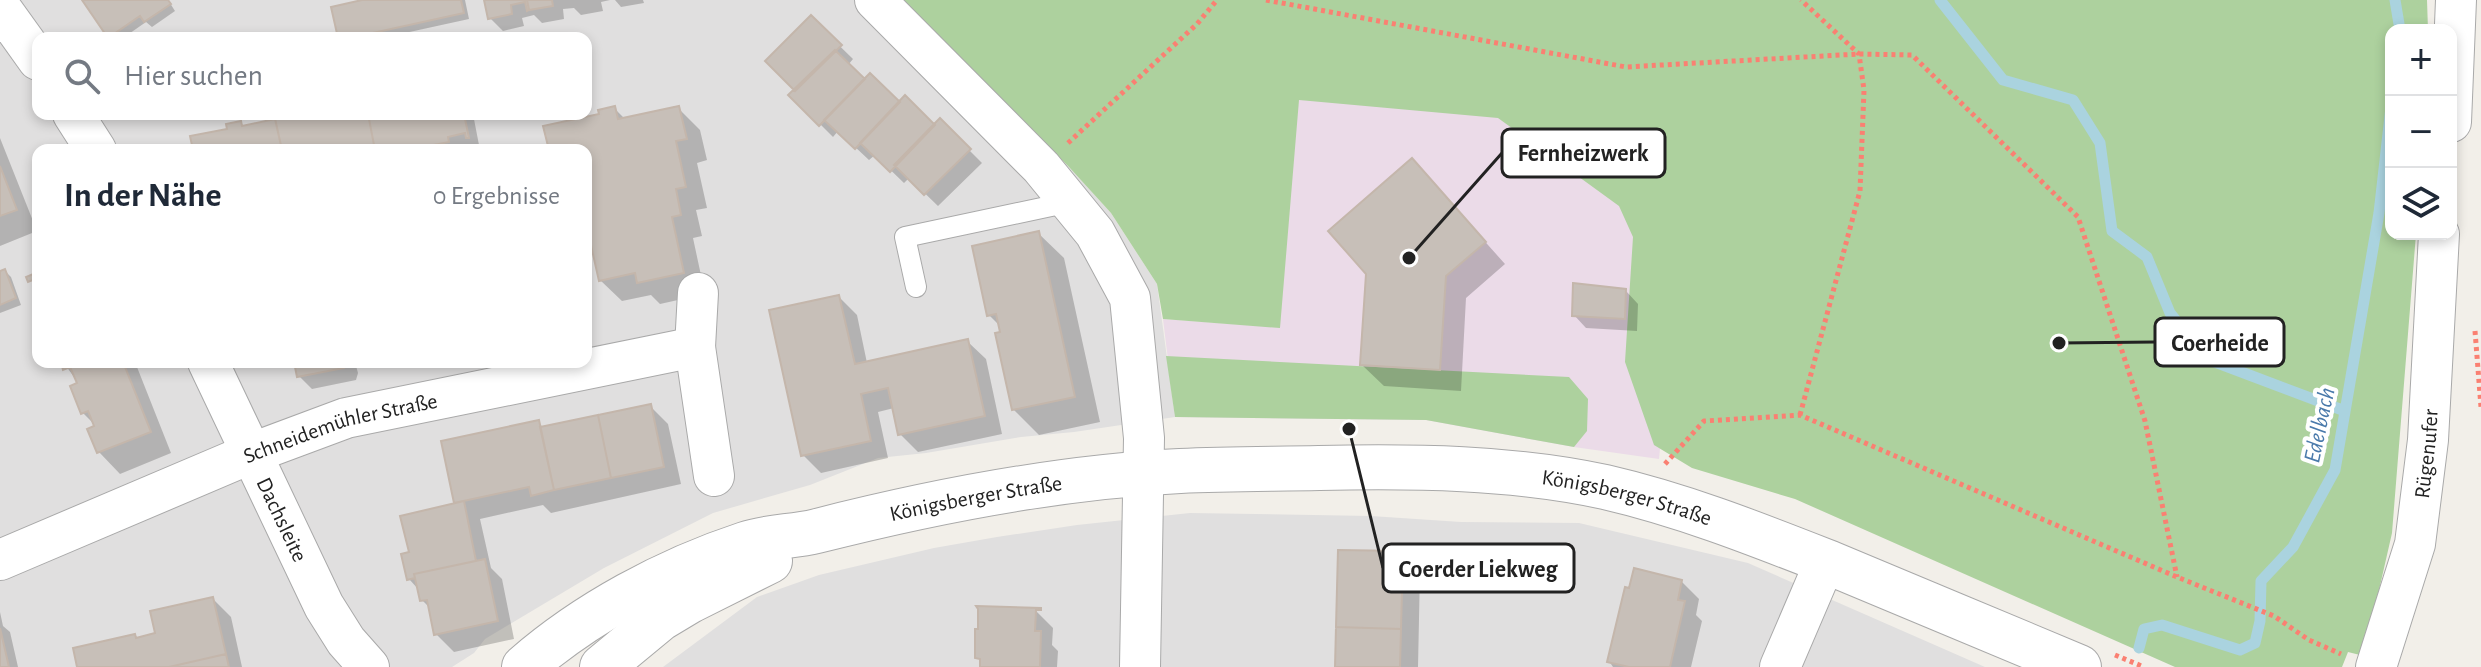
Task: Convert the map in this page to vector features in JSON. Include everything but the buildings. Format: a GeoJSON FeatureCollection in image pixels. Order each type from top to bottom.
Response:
{"type":"FeatureCollection","features":[{"type":"Feature","properties":{"kind":"street"},"geometry":{"type":"LineString","coordinates":[[875,0],[1041,167],[1095,233],[1130,298],[1145,474],[1140,667]]}},
{"type":"Feature","properties":{"kind":"street"},"geometry":{"type":"LineString","coordinates":[[2452,96],[2456,0]]}},
{"type":"Feature","properties":{"kind":"street"},"geometry":{"type":"LineString","coordinates":[[0,7],[32,52]]}},
{"type":"Feature","properties":{"kind":"street"},"geometry":{"type":"LineString","coordinates":[[77,120],[92,144]]}},
{"type":"Feature","properties":{"kind":"street","name":"Rügenufer"},"geometry":{"type":"LineString","coordinates":[[2361,662],[2415,544],[2428,440],[2439,240]]}},
{"type":"Feature","properties":{"kind":"street"},"geometry":{"type":"LineString","coordinates":[[698,293],[695,347],[714,476]]}},
{"type":"Feature","properties":{"kind":"street","name":"Schneidemühler Straße"},"geometry":{"type":"LineString","coordinates":[[592,368],[695,347]]}},
{"type":"Feature","properties":{"kind":"street","name":"Dachsleite"},"geometry":{"type":"LineString","coordinates":[[211,368],[324,606],[346,641],[369,667]]}},
{"type":"Feature","properties":{"kind":"street","name":"Schneidemühler Straße"},"geometry":{"type":"LineString","coordinates":[[0,560],[252,453],[346,418],[592,368]]}},
{"type":"Feature","properties":{"kind":"street","name":"Königsberger Straße"},"geometry":{"type":"LineString","coordinates":[[524,667],[573,629],[653,583],[750,542],[807,534],[923,506],[985,495],[1145,474],[1368,467],[1530,476],[1600,486],[1665,502],[1748,530],[2079,667]]}},
{"type":"Feature","properties":{"kind":"street","name":"Königsberger Straße"},"geometry":{"type":"LineString","coordinates":[[602,667],[660,619],[690,601],[763,567],[807,534]]}},
{"type":"Feature","properties":{"kind":"street"},"geometry":{"type":"LineString","coordinates":[[1780,667],[1825,562]]}},
{"type":"Feature","properties":{"kind":"lane"},"geometry":{"type":"LineString","coordinates":[[916,287],[905,237],[1070,202]]}},
{"type":"Feature","properties":{"kind":"path"},"geometry":{"type":"LineString","coordinates":[[1041,167],[1197,24],[1217,0]]}},
{"type":"Feature","properties":{"kind":"path"},"geometry":{"type":"LineString","coordinates":[[1266,0],[1626,67],[1859,54],[1912,55],[2078,217],[2145,421],[2177,577]]}},
{"type":"Feature","properties":{"kind":"path"},"geometry":{"type":"LineString","coordinates":[[1800,415],[1860,191],[1864,90],[1859,54],[1801,0]]}},
{"type":"Feature","properties":{"kind":"path"},"geometry":{"type":"LineString","coordinates":[[1664,465],[1704,421],[1800,415],[2247,604],[2274,616],[2309,640],[2361,662]]}},
{"type":"Feature","properties":{"kind":"shaded area"},"geometry":{"type":"Polygon","coordinates":[[[0,0],[903,0],[1111,213],[1157,284],[1175,417],[878,458],[810,485],[713,513],[604,568],[485,639],[474,653],[452,667],[0,667],[0,0]]]}},
{"type":"Feature","properties":{"kind":"shaded area"},"geometry":{"type":"Polygon","coordinates":[[[1278,77],[1693,112],[1659,459],[1426,420],[1175,417],[1163,319],[1260,326],[1278,77]]]}},
{"type":"Feature","properties":{"kind":"shaded area"},"geometry":{"type":"Polygon","coordinates":[[[1190,513],[1579,523],[1748,563],[1985,667],[663,667],[757,597],[819,575],[997,537],[1190,513]]]}},
{"type":"Feature","properties":{"kind":"green space"},"geometry":{"type":"Polygon","coordinates":[[[903,0],[2427,0],[2428,24],[2385,24],[2385,240],[2416,240],[2392,533],[2364,656],[2348,652],[2342,667],[2175,667],[1795,499],[1692,468],[1654,445],[1625,362],[1633,237],[1619,206],[1498,118],[1299,100],[1280,328],[1163,319],[1157,284],[1111,213],[903,0]]]}},
{"type":"Feature","properties":{"kind":"green space"},"geometry":{"type":"Polygon","coordinates":[[[1166,356],[1569,377],[1588,399],[1587,431],[1574,447],[1426,420],[1175,417],[1166,356]]]}},
{"type":"Feature","properties":{"kind":"waterway"},"geometry":{"type":"LineString","coordinates":[[1940,0],[2003,80],[2073,100],[2100,143],[2112,231],[2147,257],[2170,313],[2207,359],[2345,411]]}},
{"type":"Feature","properties":{"kind":"waterway","name":"Edelbach"},"geometry":{"type":"LineString","coordinates":[[2395,0],[2399,24]]}},
{"type":"Feature","properties":{"kind":"waterway","name":"Edelbach"},"geometry":{"type":"LineString","coordinates":[[2139,648],[2144,629],[2162,625],[2240,650],[2255,643],[2260,621],[2261,581],[2293,547],[2335,470],[2379,213],[2385,160]]}},
{"type":"Feature","properties":{"kind":"place","name":"Fernheizwerk"},"geometry":{"type":"Point","coordinates":[1409,258]}},
{"type":"Feature","properties":{"kind":"place","name":"Coerheide"},"geometry":{"type":"Point","coordinates":[2059,343]}},
{"type":"Feature","properties":{"kind":"place","name":"Coerder Liekweg"},"geometry":{"type":"Point","coordinates":[1349,429]}}]}
